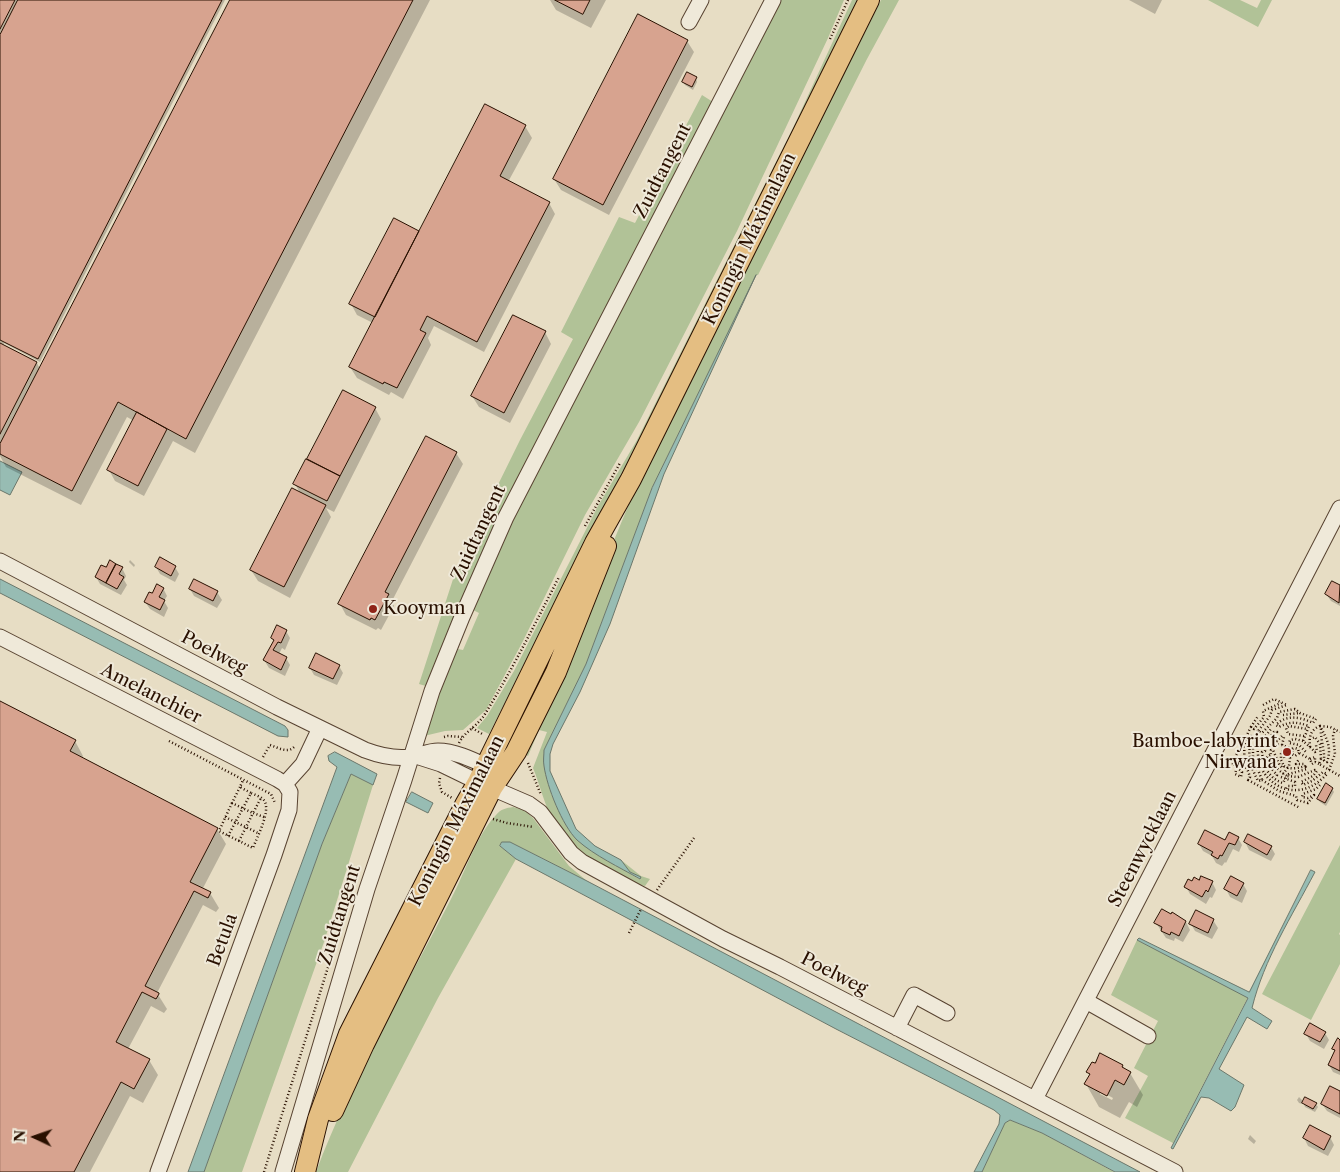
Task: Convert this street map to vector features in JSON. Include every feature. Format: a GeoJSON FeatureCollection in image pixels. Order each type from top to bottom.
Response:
{"type":"FeatureCollection","features":[{"type":"Feature","properties":{"kind":"main road","name":"Koningin Máximalaan"},"geometry":{"type":"LineString","coordinates":[[305,1172],[318,1119],[349,1034],[485,779],[516,752],[556,672],[631,479],[869,0]]}},
{"type":"Feature","properties":{"kind":"street"},"geometry":{"type":"LineString","coordinates":[[689,22],[701,0]]}},
{"type":"Feature","properties":{"kind":"street","name":"Zuidtangent"},"geometry":{"type":"LineString","coordinates":[[283,1172],[367,889],[414,756],[432,691],[469,599],[506,516],[773,0]]}},
{"type":"Feature","properties":{"kind":"street","name":"Steenwycklaan"},"geometry":{"type":"LineString","coordinates":[[1035,1100],[1340,508]]}},
{"type":"Feature","properties":{"kind":"street","name":"Poelweg"},"geometry":{"type":"LineString","coordinates":[[0,561],[318,732],[377,755],[392,757],[414,756],[485,779],[530,804],[540,812],[571,853],[646,904],[723,939],[1175,1172]]}},
{"type":"Feature","properties":{"kind":"street","name":"Amelanchier"},"geometry":{"type":"LineString","coordinates":[[0,637],[253,776],[284,784]]}},
{"type":"Feature","properties":{"kind":"street"},"geometry":{"type":"LineString","coordinates":[[284,784],[303,764],[318,732]]}},
{"type":"Feature","properties":{"kind":"street","name":"Betula"},"geometry":{"type":"LineString","coordinates":[[158,1172],[289,810],[290,792],[284,784]]}},
{"type":"Feature","properties":{"kind":"street"},"geometry":{"type":"LineString","coordinates":[[897,1028],[914,994],[948,1013]]}},
{"type":"Feature","properties":{"kind":"street"},"geometry":{"type":"LineString","coordinates":[[1086,1001],[1148,1036]]}},
{"type":"Feature","properties":{"kind":"path"},"geometry":{"type":"LineString","coordinates":[[1260,780],[1253,757],[1253,745],[1262,746],[1262,742],[1256,736],[1272,710],[1287,705],[1274,699],[1263,705]]}},
{"type":"Feature","properties":{"kind":"path"},"geometry":{"type":"LineString","coordinates":[[1252,727],[1254,729],[1262,719],[1264,716],[1263,711],[1281,702]]}},
{"type":"Feature","properties":{"kind":"path"},"geometry":{"type":"LineString","coordinates":[[1258,732],[1262,733],[1277,718],[1280,712],[1295,709],[1316,719],[1313,723],[1306,719],[1291,717],[1276,725],[1279,727],[1289,724],[1308,729],[1303,741]]}},
{"type":"Feature","properties":{"kind":"path"},"geometry":{"type":"LineString","coordinates":[[1284,715],[1300,713]]}},
{"type":"Feature","properties":{"kind":"path"},"geometry":{"type":"LineString","coordinates":[[1258,716],[1232,762],[1235,767],[1239,758],[1248,771],[1250,777],[1247,780],[1300,808]]}},
{"type":"Feature","properties":{"kind":"path"},"geometry":{"type":"LineString","coordinates":[[1289,724],[1286,728],[1288,734],[1304,736]]}},
{"type":"Feature","properties":{"kind":"path"},"geometry":{"type":"LineString","coordinates":[[1319,764],[1325,752],[1320,732],[1321,727]]}},
{"type":"Feature","properties":{"kind":"path"},"geometry":{"type":"LineString","coordinates":[[1310,747],[1309,738],[1311,732],[1321,727],[1335,729],[1340,733]]}},
{"type":"Feature","properties":{"kind":"path","name":"Koningin Máximalaan"},"geometry":{"type":"LineString","coordinates":[[462,737],[472,728]]}},
{"type":"Feature","properties":{"kind":"path"},"geometry":{"type":"LineString","coordinates":[[1268,741],[1264,738],[1271,729]]}},
{"type":"Feature","properties":{"kind":"path"},"geometry":{"type":"LineString","coordinates":[[1329,770],[1335,754],[1333,736],[1335,729]]}},
{"type":"Feature","properties":{"kind":"path"},"geometry":{"type":"LineString","coordinates":[[253,776],[270,745],[286,750],[295,747],[298,740],[318,732]]}},
{"type":"Feature","properties":{"kind":"path"},"geometry":{"type":"LineString","coordinates":[[1282,745],[1284,737],[1282,736],[1276,741],[1274,739],[1277,732],[1274,732],[1268,741],[1265,751],[1262,752],[1263,763],[1270,775],[1283,783],[1290,774],[1307,769],[1305,766]]}},
{"type":"Feature","properties":{"kind":"path"},"geometry":{"type":"LineString","coordinates":[[1252,735],[1249,746],[1249,761],[1260,780],[1280,791],[1296,796],[1302,803],[1308,803],[1314,796],[1302,797],[1303,794],[1316,789],[1320,785],[1318,784]]}},
{"type":"Feature","properties":{"kind":"path"},"geometry":{"type":"LineString","coordinates":[[1313,738],[1316,737],[1320,744],[1322,760]]}},
{"type":"Feature","properties":{"kind":"path"},"geometry":{"type":"LineString","coordinates":[[1306,752],[1299,745],[1289,743],[1290,740],[1303,741],[1315,752],[1317,751],[1316,745]]}},
{"type":"Feature","properties":{"kind":"path"},"geometry":{"type":"LineString","coordinates":[[1245,741],[1245,761],[1249,761]]}},
{"type":"Feature","properties":{"kind":"path"},"geometry":{"type":"LineString","coordinates":[[1271,744],[1298,749],[1299,753],[1310,759],[1315,758],[1315,762],[1340,776]]}},
{"type":"Feature","properties":{"kind":"path"},"geometry":{"type":"LineString","coordinates":[[1258,745],[1257,753],[1260,766],[1265,775],[1278,786],[1293,791],[1307,788],[1318,784],[1327,774],[1323,772],[1312,782],[1302,785],[1301,782],[1313,776],[1317,771],[1315,770],[1298,777],[1282,776]]}},
{"type":"Feature","properties":{"kind":"path"},"geometry":{"type":"LineString","coordinates":[[1275,778],[1277,775],[1271,768],[1267,757],[1270,755],[1271,750],[1273,750],[1282,768],[1300,768],[1305,766]]}},
{"type":"Feature","properties":{"kind":"path"},"geometry":{"type":"LineString","coordinates":[[1283,752],[1281,751],[1280,754],[1281,760],[1286,767]]}},
{"type":"Feature","properties":{"kind":"path"},"geometry":{"type":"LineString","coordinates":[[1283,752],[1285,759]]}},
{"type":"Feature","properties":{"kind":"path"},"geometry":{"type":"LineString","coordinates":[[1282,776],[1290,758],[1283,752]]}},
{"type":"Feature","properties":{"kind":"path"},"geometry":{"type":"LineString","coordinates":[[1270,755],[1272,763],[1285,780],[1295,782],[1295,786],[1288,786],[1286,789]]}},
{"type":"Feature","properties":{"kind":"path"},"geometry":{"type":"LineString","coordinates":[[1299,759],[1296,764],[1304,764],[1305,766]]}},
{"type":"Feature","properties":{"kind":"path"},"geometry":{"type":"LineString","coordinates":[[240,787],[265,802],[266,812],[253,848],[219,831],[243,780]]}},
{"type":"Feature","properties":{"kind":"path"},"geometry":{"type":"LineString","coordinates":[[1256,784],[1260,780]]}},
{"type":"Feature","properties":{"kind":"path"},"geometry":{"type":"LineString","coordinates":[[228,836],[251,793]]}},
{"type":"Feature","properties":{"kind":"path"},"geometry":{"type":"LineString","coordinates":[[239,841],[260,798]]}},
{"type":"Feature","properties":{"kind":"path"},"geometry":{"type":"LineString","coordinates":[[1288,801],[1296,798]]}},
{"type":"Feature","properties":{"kind":"path"},"geometry":{"type":"LineString","coordinates":[[232,803],[264,818]]}},
{"type":"Feature","properties":{"kind":"path"},"geometry":{"type":"LineString","coordinates":[[225,817],[258,833]]}},
{"type":"Feature","properties":{"kind":"path"},"geometry":{"type":"LineString","coordinates":[[629,933],[646,904],[694,838]]}},
{"type":"Feature","properties":{"kind":"path"},"geometry":{"type":"LineString","coordinates":[[264,1172],[291,1085]]}},
{"type":"Feature","properties":{"kind":"green space"},"geometry":{"type":"Polygon","coordinates":[[[780,0],[844,0],[737,231],[639,422],[585,515],[522,643],[486,710],[463,730],[445,731],[424,736],[449,667],[458,649],[463,650],[479,613],[473,610],[497,551],[531,480],[780,0]]]}},
{"type":"Feature","properties":{"kind":"green space"},"geometry":{"type":"Polygon","coordinates":[[[852,0],[860,0],[584,557],[547,619],[489,734],[477,728],[487,716],[514,671],[598,506],[637,440],[793,128],[852,0]]]}},
{"type":"Feature","properties":{"kind":"green space"},"geometry":{"type":"Polygon","coordinates":[[[881,0],[899,0],[867,59],[758,275],[756,275],[652,488],[586,664],[544,750],[552,796],[576,839],[592,851],[639,879],[640,877],[630,872],[621,860],[641,876],[650,879],[645,886],[606,870],[582,854],[562,834],[554,822],[545,803],[533,768],[547,732],[539,730],[528,756],[520,750],[605,562],[643,470],[881,0]]]}},
{"type":"Feature","properties":{"kind":"green space"},"geometry":{"type":"Polygon","coordinates":[[[1208,0],[1240,0],[1257,8],[1261,0],[1272,0],[1258,27],[1208,0]]]}},
{"type":"Feature","properties":{"kind":"green space"},"geometry":{"type":"Polygon","coordinates":[[[702,95],[713,102],[429,687],[419,684],[456,570],[520,440],[573,339],[561,332],[619,217],[635,223],[702,95]]]}},
{"type":"Feature","properties":{"kind":"green space"},"geometry":{"type":"Polygon","coordinates":[[[351,774],[373,785],[324,942],[242,1172],[204,1172],[322,844],[351,774]]]}},
{"type":"Feature","properties":{"kind":"green space"},"geometry":{"type":"Polygon","coordinates":[[[513,807],[524,810],[533,818],[569,866],[587,881],[510,842],[502,842],[500,846],[516,859],[438,998],[348,1172],[316,1172],[330,1136],[362,1067],[451,899],[482,833],[498,813],[513,807]]]}},
{"type":"Feature","properties":{"kind":"green space"},"geometry":{"type":"Polygon","coordinates":[[[1340,845],[1340,964],[1311,1020],[1262,994],[1340,845]]]}},
{"type":"Feature","properties":{"kind":"green space"},"geometry":{"type":"Polygon","coordinates":[[[1137,940],[1248,997],[1173,1143],[1125,1118],[1148,1076],[1134,1068],[1158,1021],[1111,995],[1137,940]]]}},
{"type":"Feature","properties":{"kind":"green space"},"geometry":{"type":"Polygon","coordinates":[[[1010,1120],[1042,1133],[1114,1172],[982,1172],[1005,1123],[1010,1120]]]}},
{"type":"Feature","properties":{"kind":"water"},"geometry":{"type":"Polygon","coordinates":[[[756,275],[664,474],[610,624],[550,754],[550,771],[576,829],[595,846],[621,860],[630,872],[641,877],[640,879],[591,851],[571,833],[561,816],[548,784],[544,764],[544,750],[586,664],[652,488],[756,275]]]}},
{"type":"Feature","properties":{"kind":"water"},"geometry":{"type":"Polygon","coordinates":[[[0,461],[22,472],[10,495],[0,490],[0,461]]]}},
{"type":"Feature","properties":{"kind":"water"},"geometry":{"type":"Polygon","coordinates":[[[0,579],[285,726],[288,730],[288,737],[278,736],[0,593],[0,579]]]}},
{"type":"Feature","properties":{"kind":"water"},"geometry":{"type":"Polygon","coordinates":[[[335,752],[377,774],[373,785],[351,774],[322,844],[204,1172],[188,1172],[337,767],[329,761],[328,756],[335,752]]]}},
{"type":"Feature","properties":{"kind":"water"},"geometry":{"type":"Polygon","coordinates":[[[412,792],[433,803],[428,813],[406,802],[412,792]]]}},
{"type":"Feature","properties":{"kind":"water"},"geometry":{"type":"Polygon","coordinates":[[[502,842],[510,842],[587,881],[1140,1172],[1115,1172],[1042,1133],[1010,1120],[1005,1123],[982,1172],[974,1172],[999,1124],[1000,1115],[994,1110],[836,1029],[516,859],[500,846],[502,842]]]}},
{"type":"Feature","properties":{"kind":"water"},"geometry":{"type":"Polygon","coordinates":[[[1311,870],[1315,872],[1271,955],[1252,1008],[1272,1021],[1267,1029],[1247,1017],[1219,1069],[1244,1085],[1235,1107],[1231,1111],[1209,1098],[1201,1097],[1173,1149],[1171,1148],[1248,998],[1137,940],[1139,938],[1249,992],[1311,870]]]}},
{"type":"Feature","properties":{"kind":"building"},"geometry":{"type":"Polygon","coordinates":[[[0,0],[15,0],[0,29],[0,0]]]}},
{"type":"Feature","properties":{"kind":"building"},"geometry":{"type":"Polygon","coordinates":[[[18,0],[222,0],[38,359],[0,340],[0,35],[18,0]]]}},
{"type":"Feature","properties":{"kind":"building"},"geometry":{"type":"Polygon","coordinates":[[[230,0],[413,0],[186,439],[118,402],[72,491],[0,454],[0,444],[230,0]]]}},
{"type":"Feature","properties":{"kind":"building"},"geometry":{"type":"Polygon","coordinates":[[[555,0],[590,0],[583,14],[555,0]]]}},
{"type":"Feature","properties":{"kind":"building"},"geometry":{"type":"Polygon","coordinates":[[[638,14],[688,40],[603,205],[553,179],[638,14]]]}},
{"type":"Feature","properties":{"kind":"building"},"geometry":{"type":"Polygon","coordinates":[[[687,72],[697,77],[692,87],[682,82],[687,72]]]}},
{"type":"Feature","properties":{"kind":"building"},"geometry":{"type":"Polygon","coordinates":[[[485,104],[526,125],[500,176],[550,202],[477,342],[427,316],[420,330],[426,333],[397,388],[384,382],[383,384],[349,367],[485,104]]]}},
{"type":"Feature","properties":{"kind":"building"},"geometry":{"type":"Polygon","coordinates":[[[394,218],[419,231],[375,317],[349,304],[394,218]]]}},
{"type":"Feature","properties":{"kind":"building"},"geometry":{"type":"Polygon","coordinates":[[[513,315],[546,331],[504,413],[471,396],[513,315]]]}},
{"type":"Feature","properties":{"kind":"building"},"geometry":{"type":"Polygon","coordinates":[[[0,343],[37,362],[0,434],[0,343]]]}},
{"type":"Feature","properties":{"kind":"building"},"geometry":{"type":"Polygon","coordinates":[[[343,390],[376,407],[340,476],[307,459],[343,390]]]}},
{"type":"Feature","properties":{"kind":"building"},"geometry":{"type":"Polygon","coordinates":[[[137,412],[167,429],[138,486],[107,470],[137,412]]]}},
{"type":"Feature","properties":{"kind":"building"},"geometry":{"type":"Polygon","coordinates":[[[426,436],[457,452],[385,592],[389,594],[375,620],[371,618],[370,620],[338,604],[426,436]]]}},
{"type":"Feature","properties":{"kind":"building"},"geometry":{"type":"Polygon","coordinates":[[[306,459],[340,476],[327,501],[293,484],[306,459]]]}},
{"type":"Feature","properties":{"kind":"building"},"geometry":{"type":"Polygon","coordinates":[[[292,488],[326,505],[284,587],[250,570],[292,488]]]}},
{"type":"Feature","properties":{"kind":"building"},"geometry":{"type":"Polygon","coordinates":[[[160,557],[176,566],[171,576],[155,567],[160,557]]]}},
{"type":"Feature","properties":{"kind":"building"},"geometry":{"type":"Polygon","coordinates":[[[110,560],[116,564],[106,583],[95,577],[101,565],[106,567],[110,560]]]}},
{"type":"Feature","properties":{"kind":"building"},"geometry":{"type":"Polygon","coordinates":[[[116,564],[123,567],[119,574],[124,577],[117,589],[106,583],[116,564]]]}},
{"type":"Feature","properties":{"kind":"building"},"geometry":{"type":"Polygon","coordinates":[[[194,579],[218,591],[213,601],[189,589],[194,579]]]}},
{"type":"Feature","properties":{"kind":"building"},"geometry":{"type":"Polygon","coordinates":[[[1332,581],[1340,585],[1339,603],[1325,594],[1332,581]]]}},
{"type":"Feature","properties":{"kind":"building"},"geometry":{"type":"Polygon","coordinates":[[[157,584],[164,588],[159,597],[165,600],[160,610],[144,602],[149,592],[152,593],[157,584]]]}},
{"type":"Feature","properties":{"kind":"building"},"geometry":{"type":"Polygon","coordinates":[[[277,625],[287,630],[281,643],[278,642],[273,650],[287,657],[281,670],[263,660],[274,640],[271,638],[277,625]]]}},
{"type":"Feature","properties":{"kind":"building"},"geometry":{"type":"Polygon","coordinates":[[[316,653],[340,665],[333,679],[309,668],[316,653]]]}},
{"type":"Feature","properties":{"kind":"building"},"geometry":{"type":"Polygon","coordinates":[[[0,701],[76,740],[70,751],[218,828],[190,882],[211,892],[208,898],[194,891],[145,986],[159,994],[156,999],[142,992],[116,1042],[150,1059],[134,1089],[121,1082],[74,1172],[0,1172],[0,701]]]}},
{"type":"Feature","properties":{"kind":"building"},"geometry":{"type":"Polygon","coordinates":[[[1326,783],[1333,788],[1325,803],[1317,799],[1326,783]]]}},
{"type":"Feature","properties":{"kind":"building"},"geometry":{"type":"Polygon","coordinates":[[[1205,830],[1225,840],[1229,832],[1239,837],[1235,845],[1229,843],[1222,856],[1220,855],[1218,859],[1211,855],[1213,852],[1198,844],[1205,830]]]}},
{"type":"Feature","properties":{"kind":"building"},"geometry":{"type":"Polygon","coordinates":[[[1248,834],[1272,846],[1267,855],[1244,842],[1248,834]]]}},
{"type":"Feature","properties":{"kind":"building"},"geometry":{"type":"Polygon","coordinates":[[[1201,876],[1213,881],[1208,892],[1206,890],[1202,897],[1184,887],[1188,879],[1192,881],[1194,877],[1199,880],[1201,876]]]}},
{"type":"Feature","properties":{"kind":"building"},"geometry":{"type":"Polygon","coordinates":[[[1231,876],[1244,883],[1237,896],[1224,889],[1231,876]]]}},
{"type":"Feature","properties":{"kind":"building"},"geometry":{"type":"Polygon","coordinates":[[[1162,909],[1171,914],[1172,912],[1186,921],[1179,936],[1171,932],[1170,935],[1161,931],[1162,927],[1154,923],[1162,909]]]}},
{"type":"Feature","properties":{"kind":"building"},"geometry":{"type":"Polygon","coordinates":[[[1196,910],[1214,919],[1208,933],[1189,924],[1196,910]]]}},
{"type":"Feature","properties":{"kind":"building"},"geometry":{"type":"Polygon","coordinates":[[[1310,1023],[1326,1032],[1320,1042],[1304,1034],[1310,1023]]]}},
{"type":"Feature","properties":{"kind":"building"},"geometry":{"type":"Polygon","coordinates":[[[1338,1038],[1340,1040],[1340,1071],[1328,1065],[1335,1050],[1332,1049],[1338,1038]]]}},
{"type":"Feature","properties":{"kind":"building"},"geometry":{"type":"Polygon","coordinates":[[[1100,1053],[1123,1065],[1122,1067],[1131,1072],[1124,1085],[1115,1080],[1107,1096],[1084,1084],[1090,1074],[1086,1072],[1092,1062],[1095,1063],[1100,1053]]]}},
{"type":"Feature","properties":{"kind":"building"},"geometry":{"type":"Polygon","coordinates":[[[1330,1086],[1340,1091],[1340,1114],[1321,1104],[1330,1086]]]}},
{"type":"Feature","properties":{"kind":"building"},"geometry":{"type":"Polygon","coordinates":[[[1305,1097],[1317,1103],[1313,1109],[1302,1103],[1305,1097]]]}},
{"type":"Feature","properties":{"kind":"building"},"geometry":{"type":"Polygon","coordinates":[[[1310,1125],[1331,1136],[1324,1150],[1303,1138],[1310,1125]]]}},
{"type":"Feature","properties":{"kind":"place","name":"Kooyman"},"geometry":{"type":"Point","coordinates":[373,609]}},
{"type":"Feature","properties":{"kind":"place","name":"Bamboe-labyrint Nirwana"},"geometry":{"type":"Point","coordinates":[1287,752]}}]}
